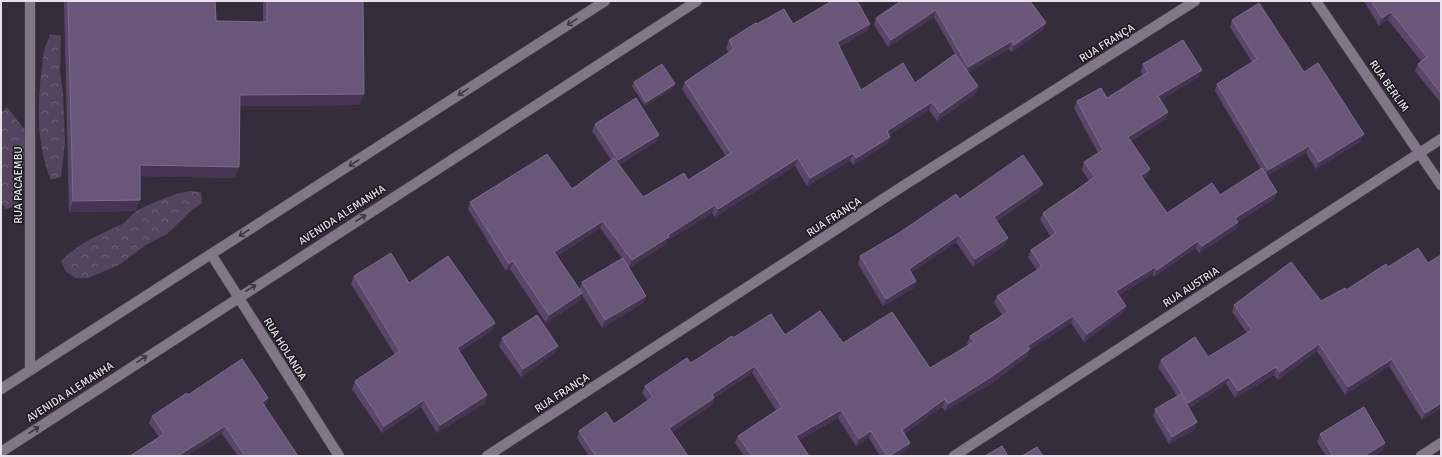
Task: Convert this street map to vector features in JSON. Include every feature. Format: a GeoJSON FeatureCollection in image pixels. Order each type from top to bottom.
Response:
{"type":"FeatureCollection","features":[{"type":"Feature","properties":{"kind":"street","name":"RUA PACAEMBU"},"geometry":{"type":"LineString","coordinates":[[30,1],[30,370]]}},
{"type":"Feature","properties":{"kind":"street"},"geometry":{"type":"LineString","coordinates":[[1,389],[605,1]]}},
{"type":"Feature","properties":{"kind":"street","name":"AVENIDA ALEMANHA"},"geometry":{"type":"LineString","coordinates":[[1,452],[697,1]]}},
{"type":"Feature","properties":{"kind":"street","name":"RUA FRANÇA"},"geometry":{"type":"LineString","coordinates":[[487,456],[896,190],[1195,1]]}},
{"type":"Feature","properties":{"kind":"street","name":"RUA BERLIM"},"geometry":{"type":"LineString","coordinates":[[1316,1],[1421,152],[1441,185]]}},
{"type":"Feature","properties":{"kind":"street","name":"RUA AUSTRIA"},"geometry":{"type":"LineString","coordinates":[[954,456],[1441,139]]}},
{"type":"Feature","properties":{"kind":"street","name":"RUA HOLANDA"},"geometry":{"type":"LineString","coordinates":[[211,254],[339,456]]}},
{"type":"Feature","properties":{"kind":"street"},"geometry":{"type":"LineString","coordinates":[[1421,456],[1441,443]]}},
{"type":"Feature","properties":{"kind":"green space"},"geometry":{"type":"Polygon","coordinates":[[[50,34],[61,36],[60,71],[63,94],[65,142],[61,177],[51,180],[42,148],[39,116],[40,83],[44,51],[50,34]]]}},
{"type":"Feature","properties":{"kind":"green space"},"geometry":{"type":"Polygon","coordinates":[[[7,107],[29,135],[22,172],[21,196],[16,206],[5,209],[1,201],[1,113],[7,107]]]}},
{"type":"Feature","properties":{"kind":"green space"},"geometry":{"type":"Polygon","coordinates":[[[190,191],[201,192],[202,203],[192,210],[167,234],[146,245],[119,265],[88,278],[76,278],[66,272],[61,261],[82,244],[122,224],[138,210],[150,204],[190,191]]]}},
{"type":"Feature","properties":{"kind":"building"},"geometry":{"type":"Polygon","coordinates":[[[68,1],[215,1],[216,21],[267,22],[267,1],[363,1],[364,94],[240,95],[239,167],[140,165],[140,200],[73,201],[68,1]]]}},
{"type":"Feature","properties":{"kind":"building"},"geometry":{"type":"Polygon","coordinates":[[[832,1],[857,1],[870,24],[837,42],[861,90],[903,63],[915,83],[955,54],[978,86],[940,113],[932,102],[887,131],[890,137],[856,158],[853,153],[810,178],[798,158],[718,209],[715,205],[668,235],[669,237],[632,260],[603,221],[554,252],[582,293],[549,315],[513,261],[509,264],[470,202],[547,154],[572,189],[614,158],[643,197],[684,173],[688,180],[731,153],[685,82],[734,49],[729,40],[756,23],[757,24],[784,9],[793,24],[832,1]]]}},
{"type":"Feature","properties":{"kind":"building"},"geometry":{"type":"Polygon","coordinates":[[[901,1],[1030,1],[1046,23],[1014,45],[1012,41],[968,67],[936,10],[891,40],[876,18],[901,1]]]}},
{"type":"Feature","properties":{"kind":"building"},"geometry":{"type":"Polygon","coordinates":[[[1371,1],[1441,1],[1441,93],[1418,64],[1427,57],[1391,12],[1382,18],[1371,1]]]}},
{"type":"Feature","properties":{"kind":"building"},"geometry":{"type":"Polygon","coordinates":[[[1259,3],[1304,72],[1318,63],[1364,134],[1319,162],[1309,146],[1268,170],[1217,84],[1257,59],[1232,20],[1259,3]]]}},
{"type":"Feature","properties":{"kind":"building"},"geometry":{"type":"Polygon","coordinates":[[[1183,40],[1202,70],[1158,96],[1168,112],[1128,137],[1150,169],[1141,176],[1167,213],[1212,183],[1220,195],[1262,168],[1277,192],[1235,218],[1238,222],[1202,246],[1198,241],[1157,270],[1155,267],[1116,291],[1126,306],[1087,334],[1073,316],[1027,346],[1030,349],[991,377],[948,404],[945,399],[902,430],[910,443],[889,456],[887,456],[871,431],[859,439],[841,410],[796,436],[809,456],[752,456],[738,436],[782,407],[755,366],[712,394],[714,398],[669,428],[688,456],[596,456],[579,431],[606,412],[614,424],[653,397],[645,386],[687,358],[691,363],[732,336],[733,338],[771,314],[785,335],[820,311],[843,343],[892,312],[930,368],[974,342],[970,336],[1008,312],[997,296],[1042,267],[1031,250],[1056,233],[1043,213],[1095,177],[1084,162],[1103,150],[1077,101],[1101,88],[1107,98],[1148,72],[1143,64],[1183,40]]]}},
{"type":"Feature","properties":{"kind":"building"},"geometry":{"type":"Polygon","coordinates":[[[662,64],[675,84],[646,102],[634,82],[662,64]]]}},
{"type":"Feature","properties":{"kind":"building"},"geometry":{"type":"Polygon","coordinates":[[[636,98],[659,135],[618,160],[595,124],[636,98]]]}},
{"type":"Feature","properties":{"kind":"building"},"geometry":{"type":"Polygon","coordinates":[[[1023,155],[1043,184],[994,217],[1008,238],[975,259],[959,235],[909,269],[916,281],[886,299],[860,256],[899,233],[956,194],[960,199],[1023,155]]]}},
{"type":"Feature","properties":{"kind":"building"},"geometry":{"type":"Polygon","coordinates":[[[1418,248],[1428,263],[1441,255],[1441,403],[1425,413],[1392,359],[1348,387],[1319,344],[1280,372],[1276,367],[1238,391],[1229,377],[1188,403],[1161,360],[1195,337],[1208,357],[1252,330],[1234,305],[1291,262],[1321,301],[1345,288],[1346,290],[1386,264],[1388,267],[1418,248]]]}},
{"type":"Feature","properties":{"kind":"building"},"geometry":{"type":"Polygon","coordinates":[[[391,253],[409,283],[448,256],[495,323],[457,348],[487,395],[440,425],[424,400],[384,426],[355,381],[400,351],[354,276],[391,253]]]}},
{"type":"Feature","properties":{"kind":"building"},"geometry":{"type":"Polygon","coordinates":[[[623,258],[646,296],[605,320],[582,282],[623,258]]]}},
{"type":"Feature","properties":{"kind":"building"},"geometry":{"type":"Polygon","coordinates":[[[537,315],[558,346],[523,369],[502,338],[537,315]]]}},
{"type":"Feature","properties":{"kind":"building"},"geometry":{"type":"Polygon","coordinates":[[[242,359],[268,398],[262,402],[298,456],[245,456],[225,426],[178,456],[130,456],[164,434],[152,416],[187,393],[188,395],[242,359]]]}},
{"type":"Feature","properties":{"kind":"building"},"geometry":{"type":"Polygon","coordinates":[[[1181,394],[1197,422],[1172,437],[1155,409],[1181,394]]]}},
{"type":"Feature","properties":{"kind":"building"},"geometry":{"type":"Polygon","coordinates":[[[1364,407],[1385,443],[1364,456],[1333,456],[1320,434],[1364,407]]]}},
{"type":"Feature","properties":{"kind":"building"},"geometry":{"type":"Polygon","coordinates":[[[1002,446],[1008,456],[985,456],[1002,446]]]}},
{"type":"Feature","properties":{"kind":"building"},"geometry":{"type":"Polygon","coordinates":[[[1037,447],[1043,456],[1022,456],[1037,447]]]}}]}
